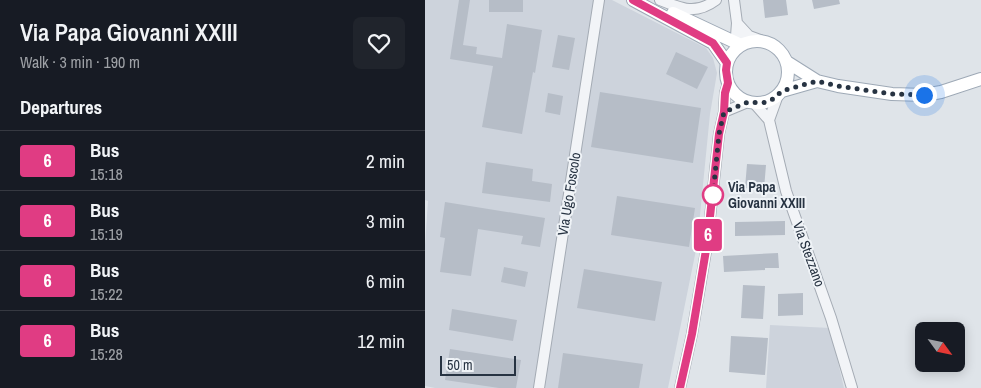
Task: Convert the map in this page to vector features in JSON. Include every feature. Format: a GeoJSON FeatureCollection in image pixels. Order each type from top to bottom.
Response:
{"type":"FeatureCollection","features":[{"type":"Feature","properties":{"kind":"main road"},"geometry":{"type":"LineString","coordinates":[[633,0],[713,43],[727,63]]}},
{"type":"Feature","properties":{"kind":"main road"},"geometry":{"type":"LineString","coordinates":[[645,0],[742,44]]}},
{"type":"Feature","properties":{"kind":"main road"},"geometry":{"type":"LineString","coordinates":[[780,93],[786,85],[789,70],[787,62],[777,47],[766,41],[750,41],[742,44],[732,53],[726,70],[728,83],[732,91],[739,98],[751,102],[767,102],[780,93],[817,81]]}},
{"type":"Feature","properties":{"kind":"main road"},"geometry":{"type":"LineString","coordinates":[[787,62],[817,81],[892,94],[924,95],[941,92],[981,79]]}},
{"type":"Feature","properties":{"kind":"street","name":"Via Ugo Foscolo"},"geometry":{"type":"LineString","coordinates":[[539,388],[599,0]]}},
{"type":"Feature","properties":{"kind":"street"},"geometry":{"type":"LineString","coordinates":[[660,0],[681,8],[696,10],[706,7],[717,0]]}},
{"type":"Feature","properties":{"kind":"street"},"geometry":{"type":"LineString","coordinates":[[734,0],[737,23],[736,36],[742,44]]}},
{"type":"Feature","properties":{"kind":"street"},"geometry":{"type":"LineString","coordinates":[[737,23],[749,36],[759,40]]}},
{"type":"Feature","properties":{"kind":"street"},"geometry":{"type":"LineString","coordinates":[[680,388],[692,334],[707,244],[719,134],[728,83]]}},
{"type":"Feature","properties":{"kind":"street"},"geometry":{"type":"LineString","coordinates":[[769,120],[780,93]]}},
{"type":"Feature","properties":{"kind":"street"},"geometry":{"type":"LineString","coordinates":[[724,112],[751,102]]}},
{"type":"Feature","properties":{"kind":"street","name":"Via Stezzano"},"geometry":{"type":"LineString","coordinates":[[751,102],[769,120],[786,191],[831,318],[852,388]]}},
{"type":"Feature","properties":{"kind":"shaded area"},"geometry":{"type":"Polygon","coordinates":[[[425,0],[612,0],[706,48],[713,58],[717,73],[710,114],[697,245],[668,388],[435,388],[425,386],[425,245],[428,201],[425,200],[425,0]]]}},
{"type":"Feature","properties":{"kind":"shaded area"},"geometry":{"type":"Polygon","coordinates":[[[770,325],[830,328],[844,388],[766,388],[770,325]]]}},
{"type":"Feature","properties":{"kind":"building"},"geometry":{"type":"Polygon","coordinates":[[[459,0],[470,0],[463,45],[477,47],[476,54],[502,58],[507,24],[542,30],[522,134],[482,127],[493,66],[450,59],[459,0]]]}},
{"type":"Feature","properties":{"kind":"building"},"geometry":{"type":"Polygon","coordinates":[[[489,0],[523,0],[523,12],[489,12],[489,0]]]}},
{"type":"Feature","properties":{"kind":"building"},"geometry":{"type":"Polygon","coordinates":[[[763,0],[786,0],[788,15],[765,18],[763,0]]]}},
{"type":"Feature","properties":{"kind":"building"},"geometry":{"type":"Polygon","coordinates":[[[812,0],[839,0],[840,4],[814,9],[812,0]]]}},
{"type":"Feature","properties":{"kind":"building"},"geometry":{"type":"Polygon","coordinates":[[[558,35],[575,38],[569,70],[552,67],[558,35]]]}},
{"type":"Feature","properties":{"kind":"building"},"geometry":{"type":"Polygon","coordinates":[[[676,52],[708,67],[697,89],[666,74],[676,52]]]}},
{"type":"Feature","properties":{"kind":"building"},"geometry":{"type":"Polygon","coordinates":[[[600,92],[701,108],[693,163],[591,147],[600,92]]]}},
{"type":"Feature","properties":{"kind":"building"},"geometry":{"type":"Polygon","coordinates":[[[548,93],[563,96],[560,115],[545,112],[548,93]]]}},
{"type":"Feature","properties":{"kind":"building"},"geometry":{"type":"Polygon","coordinates":[[[486,162],[533,169],[532,181],[552,184],[550,202],[482,193],[486,162]]]}},
{"type":"Feature","properties":{"kind":"building"},"geometry":{"type":"Polygon","coordinates":[[[747,164],[766,165],[764,189],[745,188],[747,164]]]}},
{"type":"Feature","properties":{"kind":"building"},"geometry":{"type":"Polygon","coordinates":[[[617,196],[695,208],[689,247],[611,235],[617,196]]]}},
{"type":"Feature","properties":{"kind":"building"},"geometry":{"type":"Polygon","coordinates":[[[445,202],[545,218],[540,247],[521,244],[523,236],[478,229],[471,276],[440,272],[445,238],[440,237],[445,202]]]}},
{"type":"Feature","properties":{"kind":"building"},"geometry":{"type":"Polygon","coordinates":[[[785,221],[785,235],[735,236],[735,222],[785,221]]]}},
{"type":"Feature","properties":{"kind":"building"},"geometry":{"type":"Polygon","coordinates":[[[778,253],[779,268],[724,272],[723,256],[778,253]]]}},
{"type":"Feature","properties":{"kind":"building"},"geometry":{"type":"Polygon","coordinates":[[[504,267],[528,272],[525,287],[501,282],[504,267]]]}},
{"type":"Feature","properties":{"kind":"building"},"geometry":{"type":"Polygon","coordinates":[[[584,269],[662,282],[655,321],[577,308],[584,269]]]}},
{"type":"Feature","properties":{"kind":"building"},"geometry":{"type":"Polygon","coordinates":[[[743,285],[765,286],[763,319],[741,318],[743,285]]]}},
{"type":"Feature","properties":{"kind":"building"},"geometry":{"type":"Polygon","coordinates":[[[803,293],[803,315],[778,316],[778,294],[803,293]]]}},
{"type":"Feature","properties":{"kind":"building"},"geometry":{"type":"Polygon","coordinates":[[[452,309],[517,320],[513,341],[449,330],[452,309]]]}},
{"type":"Feature","properties":{"kind":"building"},"geometry":{"type":"Polygon","coordinates":[[[731,336],[768,338],[765,375],[729,372],[731,336]]]}},
{"type":"Feature","properties":{"kind":"building"},"geometry":{"type":"Polygon","coordinates":[[[450,349],[521,360],[516,388],[499,388],[445,380],[450,349]]]}},
{"type":"Feature","properties":{"kind":"building"},"geometry":{"type":"Polygon","coordinates":[[[563,353],[643,364],[639,388],[558,388],[563,353]]]}},
{"type":"Feature","properties":{"kind":"bus line","name":"6"},"geometry":{"type":"LineString","coordinates":[[633,0],[713,43],[727,63],[726,76],[728,83],[719,134],[707,244],[692,334],[680,388]]}},
{"type":"Feature","properties":{"kind":"place","name":"Via Papa Giovanni XXIII"},"geometry":{"type":"Point","coordinates":[713,195]}},
{"type":"Feature","properties":{"kind":"route"},"geometry":{"type":"LineString","coordinates":[[713,195],[719,134],[724,112],[735,106],[748,102],[767,102],[782,91],[817,81],[892,94],[924,95]]}}]}
